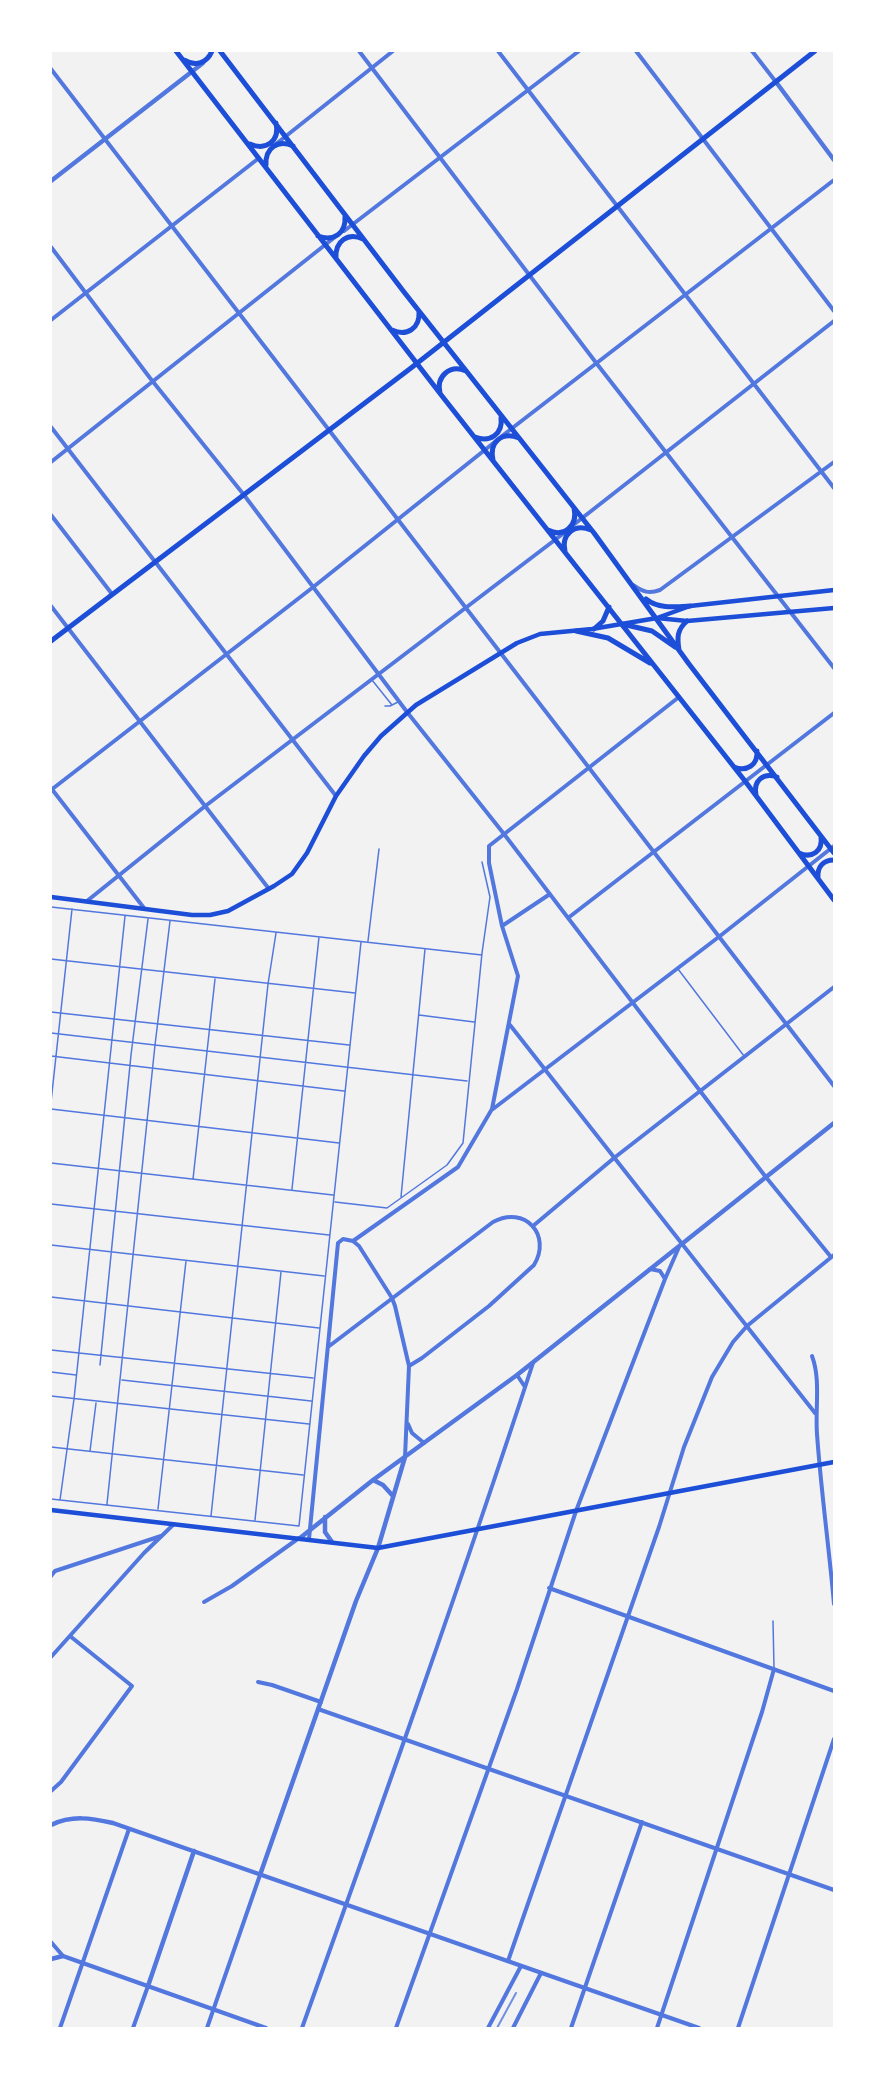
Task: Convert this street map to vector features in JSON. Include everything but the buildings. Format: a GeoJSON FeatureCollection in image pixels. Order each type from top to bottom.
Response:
{"type":"FeatureCollection","features":[{"type":"Feature","properties":{"kind":"main road"},"geometry":{"type":"LineString","coordinates":[[176,51],[494,463],[745,781],[798,852],[806,868],[834,900]]}},
{"type":"Feature","properties":{"kind":"main road"},"geometry":{"type":"LineString","coordinates":[[183,60],[195,64],[206,61],[212,51]]}},
{"type":"Feature","properties":{"kind":"main road"},"geometry":{"type":"LineString","coordinates":[[219,51],[443,342],[594,533],[680,651],[833,849]]}},
{"type":"Feature","properties":{"kind":"main road"},"geometry":{"type":"LineString","coordinates":[[51,642],[417,363],[815,51]]}},
{"type":"Feature","properties":{"kind":"main road"},"geometry":{"type":"LineString","coordinates":[[248,143],[259,147],[270,144],[277,134],[276,123]]}},
{"type":"Feature","properties":{"kind":"main road"},"geometry":{"type":"LineString","coordinates":[[267,168],[266,156],[273,147],[283,143],[294,147]]}},
{"type":"Feature","properties":{"kind":"main road"},"geometry":{"type":"LineString","coordinates":[[317,235],[328,238],[339,234],[345,225],[344,213]]}},
{"type":"Feature","properties":{"kind":"main road"},"geometry":{"type":"LineString","coordinates":[[339,264],[336,253],[339,243],[347,237],[358,237],[367,242]]}},
{"type":"Feature","properties":{"kind":"main road"},"geometry":{"type":"LineString","coordinates":[[391,329],[402,333],[413,329],[419,320],[418,308]]}},
{"type":"Feature","properties":{"kind":"main road"},"geometry":{"type":"LineString","coordinates":[[442,396],[440,381],[446,372],[456,368],[470,374]]}},
{"type":"Feature","properties":{"kind":"main road"},"geometry":{"type":"LineString","coordinates":[[474,436],[485,440],[495,435],[502,426],[500,414]]}},
{"type":"Feature","properties":{"kind":"main road"},"geometry":{"type":"LineString","coordinates":[[494,463],[491,452],[498,439],[503,436],[513,436],[522,441]]}},
{"type":"Feature","properties":{"kind":"main road"},"geometry":{"type":"LineString","coordinates":[[547,529],[558,533],[569,529],[575,519],[574,508]]}},
{"type":"Feature","properties":{"kind":"main road"},"geometry":{"type":"LineString","coordinates":[[567,555],[564,544],[567,534],[575,528],[585,528],[594,533]]}},
{"type":"Feature","properties":{"kind":"main road"},"geometry":{"type":"LineString","coordinates":[[632,584],[651,603],[668,607],[834,590]]}},
{"type":"Feature","properties":{"kind":"main road"},"geometry":{"type":"LineString","coordinates":[[51,897],[192,915],[210,915],[228,910],[292,874],[302,861],[336,796],[369,749],[407,712],[501,652],[535,636],[657,618],[690,606]]}},
{"type":"Feature","properties":{"kind":"main road"},"geometry":{"type":"LineString","coordinates":[[594,629],[603,621],[609,607]]}},
{"type":"Feature","properties":{"kind":"main road"},"geometry":{"type":"LineString","coordinates":[[657,618],[687,621],[834,608]]}},
{"type":"Feature","properties":{"kind":"main road"},"geometry":{"type":"LineString","coordinates":[[680,651],[678,630],[687,621]]}},
{"type":"Feature","properties":{"kind":"main road"},"geometry":{"type":"LineString","coordinates":[[622,624],[652,631],[680,651]]}},
{"type":"Feature","properties":{"kind":"main road"},"geometry":{"type":"LineString","coordinates":[[576,631],[608,638],[654,665]]}},
{"type":"Feature","properties":{"kind":"main road"},"geometry":{"type":"LineString","coordinates":[[733,766],[742,769],[751,767],[756,759],[756,750]]}},
{"type":"Feature","properties":{"kind":"main road"},"geometry":{"type":"LineString","coordinates":[[757,798],[755,789],[758,780],[765,776],[778,778]]}},
{"type":"Feature","properties":{"kind":"main road"},"geometry":{"type":"LineString","coordinates":[[798,852],[807,856],[816,853],[821,846],[821,836]]}},
{"type":"Feature","properties":{"kind":"main road"},"geometry":{"type":"LineString","coordinates":[[820,882],[818,873],[821,865],[834,860]]}},
{"type":"Feature","properties":{"kind":"main road"},"geometry":{"type":"LineString","coordinates":[[51,1510],[378,1548],[834,1462]]}},
{"type":"Feature","properties":{"kind":"street"},"geometry":{"type":"LineString","coordinates":[[51,181],[219,51]]}},
{"type":"Feature","properties":{"kind":"street"},"geometry":{"type":"LineString","coordinates":[[359,51],[597,364],[834,668]]}},
{"type":"Feature","properties":{"kind":"street"},"geometry":{"type":"LineString","coordinates":[[51,320],[393,51]]}},
{"type":"Feature","properties":{"kind":"street"},"geometry":{"type":"LineString","coordinates":[[498,51],[834,488]]}},
{"type":"Feature","properties":{"kind":"street"},"geometry":{"type":"LineString","coordinates":[[51,462],[339,234],[579,51]]}},
{"type":"Feature","properties":{"kind":"street"},"geometry":{"type":"LineString","coordinates":[[636,51],[834,311]]}},
{"type":"Feature","properties":{"kind":"street"},"geometry":{"type":"LineString","coordinates":[[752,51],[834,160]]}},
{"type":"Feature","properties":{"kind":"street"},"geometry":{"type":"LineString","coordinates":[[51,69],[399,518],[834,1086]]}},
{"type":"Feature","properties":{"kind":"street"},"geometry":{"type":"LineString","coordinates":[[144,908],[51,789],[140,723],[498,439],[834,180]]}},
{"type":"Feature","properties":{"kind":"street"},"geometry":{"type":"LineString","coordinates":[[51,247],[153,381],[244,495],[399,702],[504,834],[765,1176],[833,1256],[747,1326],[733,1342],[717,1368],[684,1447],[659,1527],[508,1961]]}},
{"type":"Feature","properties":{"kind":"street"},"geometry":{"type":"LineString","coordinates":[[87,901],[204,807],[555,540],[834,321]]}},
{"type":"Feature","properties":{"kind":"street"},"geometry":{"type":"LineString","coordinates":[[51,427],[336,796]]}},
{"type":"Feature","properties":{"kind":"street"},"geometry":{"type":"LineString","coordinates":[[632,584],[643,592],[651,593],[660,590],[834,462]]}},
{"type":"Feature","properties":{"kind":"street"},"geometry":{"type":"LineString","coordinates":[[51,515],[112,595]]}},
{"type":"Feature","properties":{"kind":"street"},"geometry":{"type":"LineString","coordinates":[[51,606],[268,889]]}},
{"type":"Feature","properties":{"kind":"street"},"geometry":{"type":"LineString","coordinates":[[353,1241],[458,1167],[492,1109],[518,976],[502,926],[489,846],[679,697]]}},
{"type":"Feature","properties":{"kind":"street"},"geometry":{"type":"LineString","coordinates":[[568,918],[834,713]]}},
{"type":"Feature","properties":{"kind":"street"},"geometry":{"type":"LineString","coordinates":[[492,1109],[833,849]]}},
{"type":"Feature","properties":{"kind":"street"},"geometry":{"type":"LineString","coordinates":[[502,926],[550,894]]}},
{"type":"Feature","properties":{"kind":"street"},"geometry":{"type":"LineString","coordinates":[[533,1226],[614,1158],[834,987]]}},
{"type":"Feature","properties":{"kind":"street"},"geometry":{"type":"LineString","coordinates":[[510,1024],[815,1413]]}},
{"type":"Feature","properties":{"kind":"street"},"geometry":{"type":"LineString","coordinates":[[204,1602],[232,1586],[300,1538],[373,1480],[517,1375],[834,1123]]}},
{"type":"Feature","properties":{"kind":"street"},"geometry":{"type":"LineString","coordinates":[[328,1347],[493,1222],[508,1216],[516,1217],[533,1226],[539,1238],[540,1248],[538,1258],[527,1273],[433,1350],[409,1366]]}},
{"type":"Feature","properties":{"kind":"street"},"geometry":{"type":"LineString","coordinates":[[207,2028],[356,1601],[378,1548],[405,1457],[409,1366],[392,1298],[359,1246],[353,1241],[343,1239],[338,1243],[309,1539]]}},
{"type":"Feature","properties":{"kind":"street"},"geometry":{"type":"LineString","coordinates":[[396,2028],[517,1689],[576,1511],[681,1244]]}},
{"type":"Feature","properties":{"kind":"street"},"geometry":{"type":"LineString","coordinates":[[649,1269],[660,1271],[665,1280]]}},
{"type":"Feature","properties":{"kind":"street"},"geometry":{"type":"LineString","coordinates":[[812,1356],[817,1375],[815,1413],[834,1604]]}},
{"type":"Feature","properties":{"kind":"street"},"geometry":{"type":"LineString","coordinates":[[302,2028],[406,1739],[534,1360]]}},
{"type":"Feature","properties":{"kind":"street"},"geometry":{"type":"LineString","coordinates":[[517,1375],[525,1388]]}},
{"type":"Feature","properties":{"kind":"street"},"geometry":{"type":"LineString","coordinates":[[407,1424],[412,1433],[424,1443]]}},
{"type":"Feature","properties":{"kind":"street"},"geometry":{"type":"LineString","coordinates":[[373,1480],[383,1485],[392,1496]]}},
{"type":"Feature","properties":{"kind":"street"},"geometry":{"type":"LineString","coordinates":[[326,1516],[325,1532],[332,1542]]}},
{"type":"Feature","properties":{"kind":"street"},"geometry":{"type":"LineString","coordinates":[[51,1657],[174,1524]]}},
{"type":"Feature","properties":{"kind":"street"},"geometry":{"type":"LineString","coordinates":[[51,1576],[55,1571],[162,1535]]}},
{"type":"Feature","properties":{"kind":"street"},"geometry":{"type":"LineString","coordinates":[[549,1588],[834,1691]]}},
{"type":"Feature","properties":{"kind":"street"},"geometry":{"type":"LineString","coordinates":[[51,1791],[61,1782],[132,1686],[70,1636]]}},
{"type":"Feature","properties":{"kind":"street"},"geometry":{"type":"LineString","coordinates":[[657,2028],[762,1712],[774,1669]]}},
{"type":"Feature","properties":{"kind":"street"},"geometry":{"type":"LineString","coordinates":[[258,1682],[321,1702]]}},
{"type":"Feature","properties":{"kind":"street"},"geometry":{"type":"LineString","coordinates":[[318,1709],[834,1890]]}},
{"type":"Feature","properties":{"kind":"street"},"geometry":{"type":"LineString","coordinates":[[738,2028],[834,1739]]}},
{"type":"Feature","properties":{"kind":"street"},"geometry":{"type":"LineString","coordinates":[[51,1825],[69,1819],[86,1817],[129,1829],[699,2028]]}},
{"type":"Feature","properties":{"kind":"street"},"geometry":{"type":"LineString","coordinates":[[570,2028],[586,1988],[642,1822]]}},
{"type":"Feature","properties":{"kind":"street"},"geometry":{"type":"LineString","coordinates":[[60,2028],[129,1829]]}},
{"type":"Feature","properties":{"kind":"street"},"geometry":{"type":"LineString","coordinates":[[133,2028],[194,1851]]}},
{"type":"Feature","properties":{"kind":"street"},"geometry":{"type":"LineString","coordinates":[[51,1942],[63,1956],[266,2028]]}},
{"type":"Feature","properties":{"kind":"street"},"geometry":{"type":"LineString","coordinates":[[51,1959],[63,1956]]}},
{"type":"Feature","properties":{"kind":"street"},"geometry":{"type":"LineString","coordinates":[[488,2028],[521,1966]]}},
{"type":"Feature","properties":{"kind":"street"},"geometry":{"type":"LineString","coordinates":[[513,2028],[541,1973]]}},
{"type":"Feature","properties":{"kind":"lane"},"geometry":{"type":"LineString","coordinates":[[372,680],[392,705]]}},
{"type":"Feature","properties":{"kind":"lane"},"geometry":{"type":"LineString","coordinates":[[386,706],[399,702]]}},
{"type":"Feature","properties":{"kind":"lane"},"geometry":{"type":"LineString","coordinates":[[368,942],[379,849]]}},
{"type":"Feature","properties":{"kind":"lane"},"geometry":{"type":"LineString","coordinates":[[334,1202],[387,1208],[447,1165],[463,1143],[490,897],[482,862]]}},
{"type":"Feature","properties":{"kind":"lane"},"geometry":{"type":"LineString","coordinates":[[51,908],[482,955]]}},
{"type":"Feature","properties":{"kind":"lane"},"geometry":{"type":"LineString","coordinates":[[51,1102],[72,909]]}},
{"type":"Feature","properties":{"kind":"lane"},"geometry":{"type":"LineString","coordinates":[[60,1500],[74,1399],[110,1040],[125,916]]}},
{"type":"Feature","properties":{"kind":"lane"},"geometry":{"type":"LineString","coordinates":[[100,1365],[130,1065],[148,919]]}},
{"type":"Feature","properties":{"kind":"lane"},"geometry":{"type":"LineString","coordinates":[[107,1506],[154,1045],[170,921]]}},
{"type":"Feature","properties":{"kind":"lane"},"geometry":{"type":"LineString","coordinates":[[211,1516],[268,984],[276,933]]}},
{"type":"Feature","properties":{"kind":"lane"},"geometry":{"type":"LineString","coordinates":[[292,1190],[319,937]]}},
{"type":"Feature","properties":{"kind":"lane"},"geometry":{"type":"LineString","coordinates":[[51,1499],[299,1526],[361,942]]}},
{"type":"Feature","properties":{"kind":"lane"},"geometry":{"type":"LineString","coordinates":[[401,1198],[425,949]]}},
{"type":"Feature","properties":{"kind":"lane"},"geometry":{"type":"LineString","coordinates":[[51,959],[356,993]]}},
{"type":"Feature","properties":{"kind":"lane"},"geometry":{"type":"LineString","coordinates":[[678,968],[745,1056]]}},
{"type":"Feature","properties":{"kind":"lane"},"geometry":{"type":"LineString","coordinates":[[193,1179],[216,978]]}},
{"type":"Feature","properties":{"kind":"lane"},"geometry":{"type":"LineString","coordinates":[[51,1012],[350,1046]]}},
{"type":"Feature","properties":{"kind":"lane"},"geometry":{"type":"LineString","coordinates":[[418,1015],[475,1022]]}},
{"type":"Feature","properties":{"kind":"lane"},"geometry":{"type":"LineString","coordinates":[[51,1033],[305,1064],[469,1081]]}},
{"type":"Feature","properties":{"kind":"lane"},"geometry":{"type":"LineString","coordinates":[[51,1056],[345,1091]]}},
{"type":"Feature","properties":{"kind":"lane"},"geometry":{"type":"LineString","coordinates":[[51,1109],[340,1143]]}},
{"type":"Feature","properties":{"kind":"lane"},"geometry":{"type":"LineString","coordinates":[[51,1163],[334,1195]]}},
{"type":"Feature","properties":{"kind":"lane"},"geometry":{"type":"LineString","coordinates":[[51,1204],[330,1235]]}},
{"type":"Feature","properties":{"kind":"lane"},"geometry":{"type":"LineString","coordinates":[[51,1245],[325,1276]]}},
{"type":"Feature","properties":{"kind":"lane"},"geometry":{"type":"LineString","coordinates":[[158,1511],[186,1260]]}},
{"type":"Feature","properties":{"kind":"lane"},"geometry":{"type":"LineString","coordinates":[[255,1521],[282,1270]]}},
{"type":"Feature","properties":{"kind":"lane"},"geometry":{"type":"LineString","coordinates":[[51,1297],[320,1328]]}},
{"type":"Feature","properties":{"kind":"lane"},"geometry":{"type":"LineString","coordinates":[[51,1350],[314,1378]]}},
{"type":"Feature","properties":{"kind":"lane"},"geometry":{"type":"LineString","coordinates":[[51,1372],[76,1376]]}},
{"type":"Feature","properties":{"kind":"lane"},"geometry":{"type":"LineString","coordinates":[[121,1380],[312,1401]]}},
{"type":"Feature","properties":{"kind":"lane"},"geometry":{"type":"LineString","coordinates":[[51,1396],[309,1424]]}},
{"type":"Feature","properties":{"kind":"lane"},"geometry":{"type":"LineString","coordinates":[[90,1452],[96,1402]]}},
{"type":"Feature","properties":{"kind":"lane"},"geometry":{"type":"LineString","coordinates":[[51,1448],[304,1475]]}},
{"type":"Feature","properties":{"kind":"lane"},"geometry":{"type":"LineString","coordinates":[[773,1621],[774,1669]]}},
{"type":"Feature","properties":{"kind":"railway"},"geometry":{"type":"LineString","coordinates":[[497,2028],[516,1993]]}}]}
